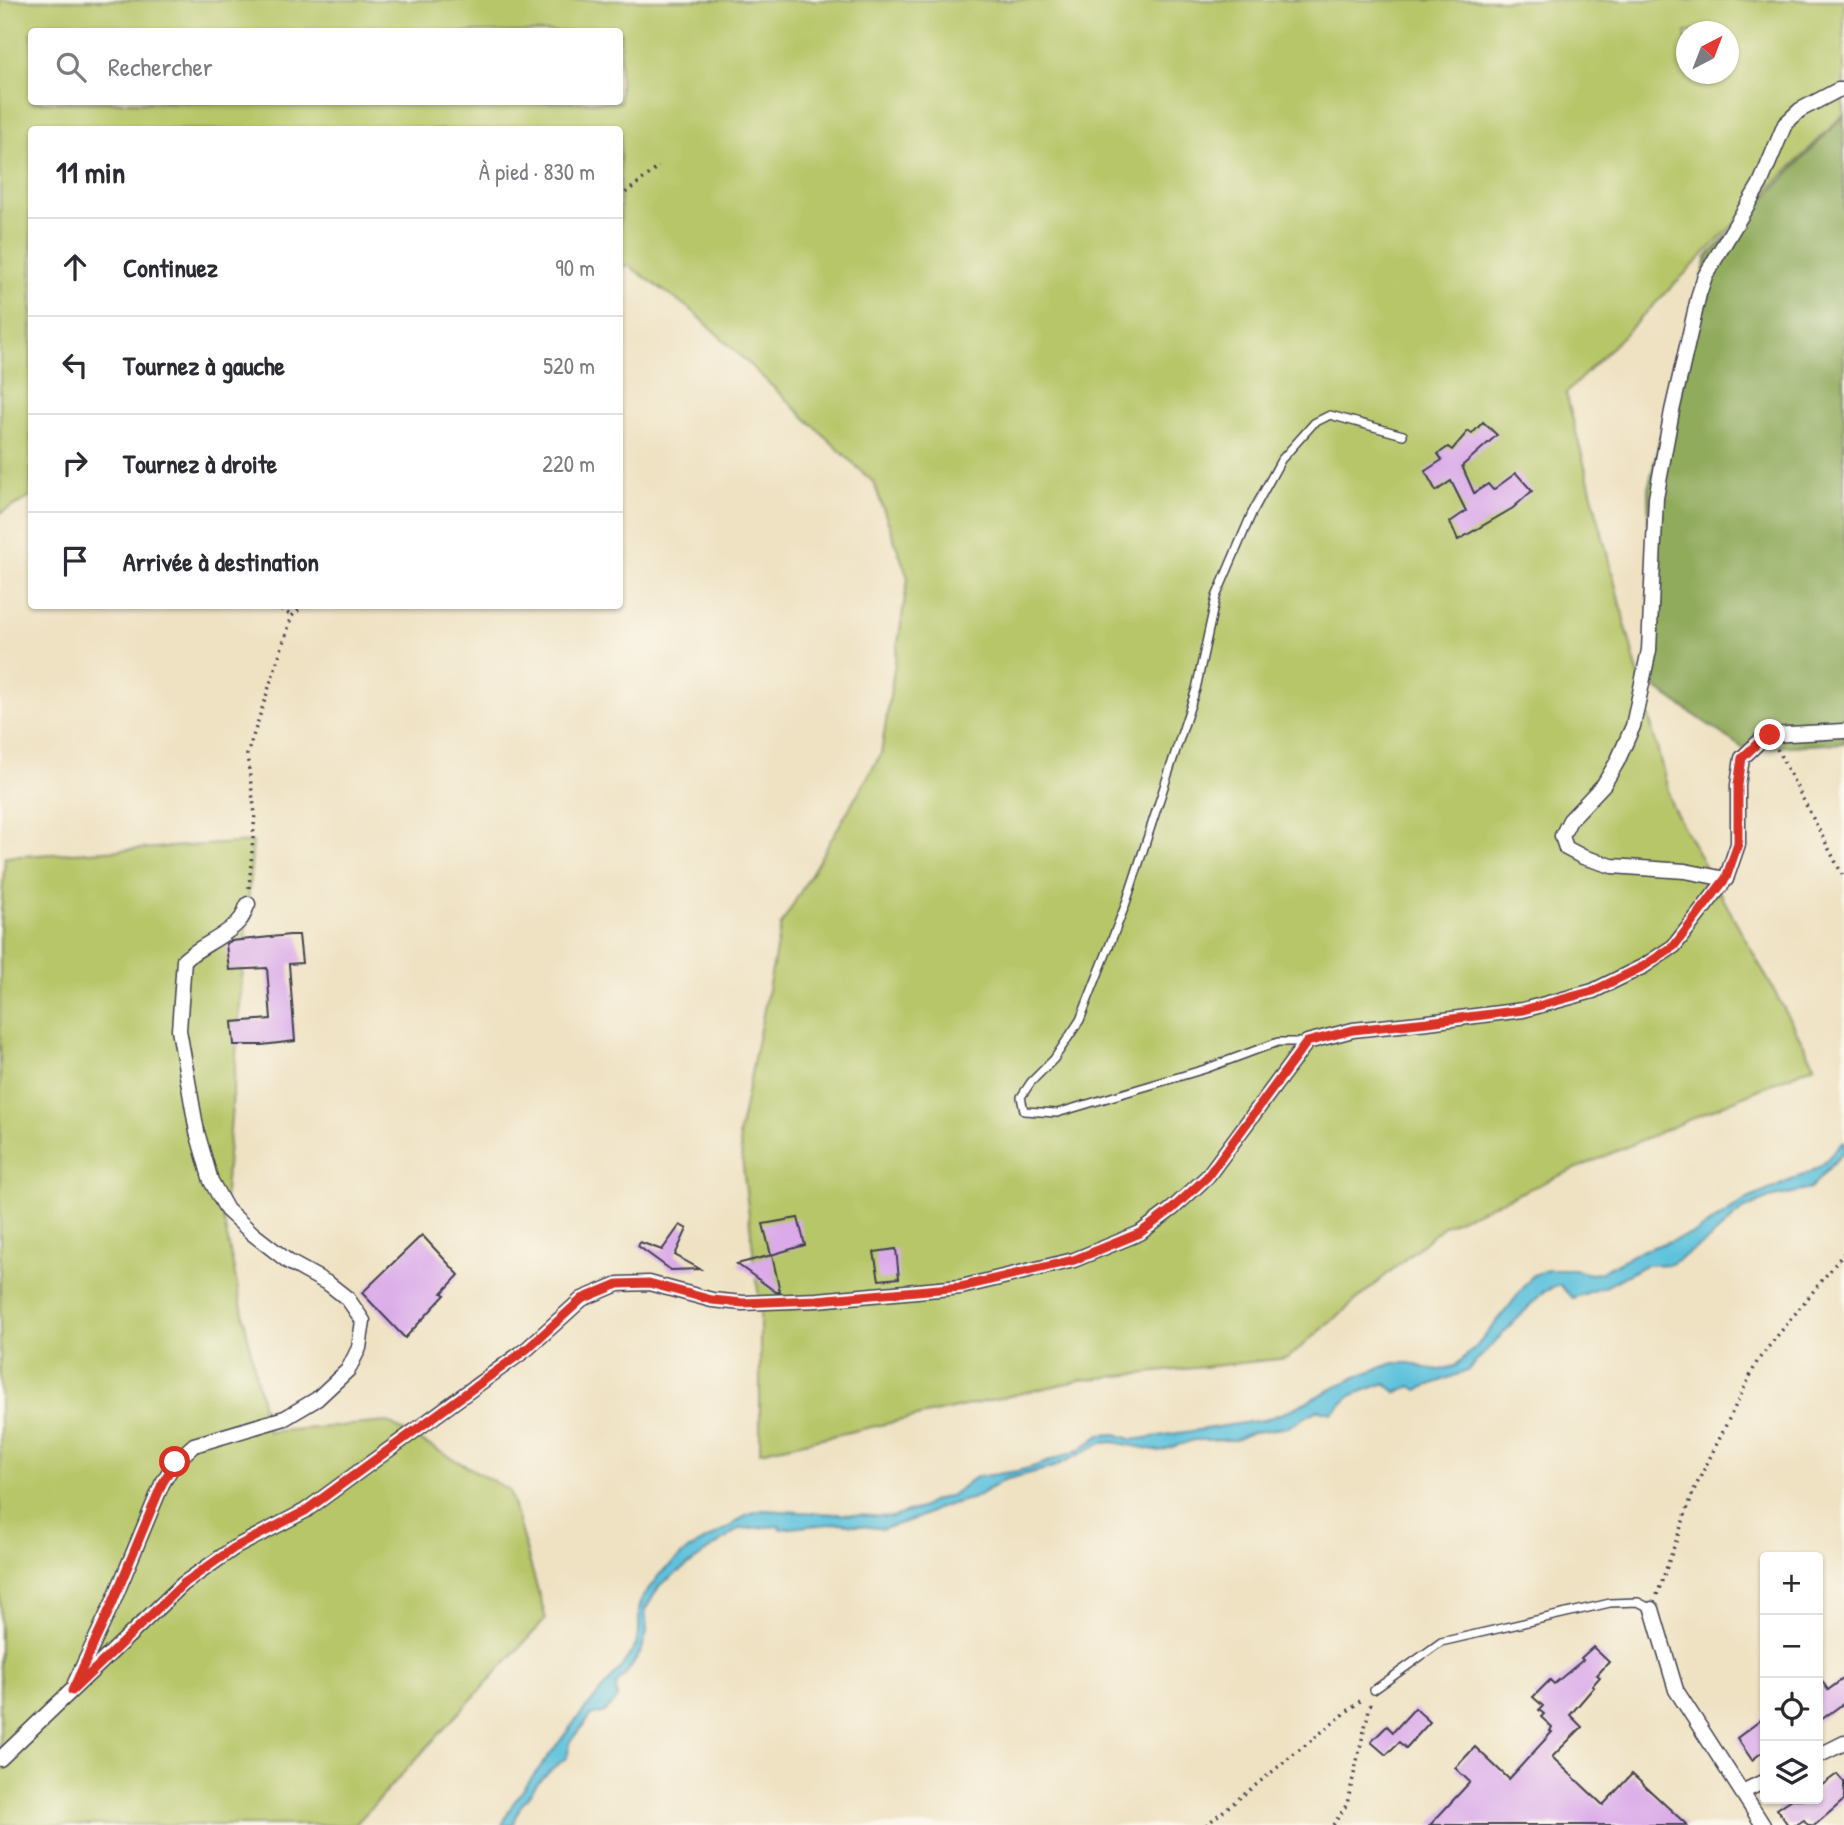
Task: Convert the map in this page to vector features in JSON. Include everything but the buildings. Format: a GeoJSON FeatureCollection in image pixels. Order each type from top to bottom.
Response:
{"type":"FeatureCollection","features":[{"type":"Feature","properties":{"kind":"street"},"geometry":{"type":"LineString","coordinates":[[1726,878],[1685,871],[1612,866],[1583,857],[1566,848],[1562,836],[1570,820],[1604,784],[1633,726],[1649,650],[1656,498],[1672,411],[1705,276],[1760,184],[1785,124],[1800,110],[1838,90],[1844,90]]}},
{"type":"Feature","properties":{"kind":"street"},"geometry":{"type":"LineString","coordinates":[[0,1759],[183,1584],[234,1548],[305,1511],[528,1348],[582,1299],[618,1284],[649,1283],[712,1300],[743,1303],[817,1300],[961,1287],[1074,1260],[1140,1233],[1172,1209],[1207,1177],[1307,1042],[1353,1030],[1523,1010],[1593,991],[1644,966],[1674,946],[1726,878],[1738,844],[1738,785],[1742,758],[1765,737],[1844,731]]}},
{"type":"Feature","properties":{"kind":"street"},"geometry":{"type":"LineString","coordinates":[[72,1691],[113,1602],[162,1484],[175,1462],[194,1445],[285,1418],[317,1399],[348,1370],[359,1348],[363,1321],[348,1299],[330,1284],[289,1262],[227,1210],[211,1181],[197,1132],[179,1030],[184,960],[241,919],[248,904]]}},
{"type":"Feature","properties":{"kind":"street"},"geometry":{"type":"LineString","coordinates":[[1652,1609],[1676,1690],[1763,1825]]}},
{"type":"Feature","properties":{"kind":"street"},"geometry":{"type":"LineString","coordinates":[[1823,1754],[1844,1743]]}},
{"type":"Feature","properties":{"kind":"street"},"geometry":{"type":"LineString","coordinates":[[1742,1792],[1760,1783]]}},
{"type":"Feature","properties":{"kind":"lane"},"geometry":{"type":"LineString","coordinates":[[1307,1042],[1278,1042],[1205,1069],[1057,1113],[1024,1111],[1021,1097],[1031,1082],[1054,1059],[1080,1020],[1125,906],[1196,690],[1216,597],[1252,513],[1280,460],[1314,423],[1330,415],[1403,435]]}},
{"type":"Feature","properties":{"kind":"lane"},"geometry":{"type":"LineString","coordinates":[[1374,1690],[1441,1642],[1610,1603],[1638,1602],[1652,1609]]}},
{"type":"Feature","properties":{"kind":"path"},"geometry":{"type":"LineString","coordinates":[[623,195],[659,167]]}},
{"type":"Feature","properties":{"kind":"path"},"geometry":{"type":"LineString","coordinates":[[280,609],[292,616]]}},
{"type":"Feature","properties":{"kind":"path"},"geometry":{"type":"LineString","coordinates":[[248,904],[256,814],[247,755],[292,616],[300,609]]}},
{"type":"Feature","properties":{"kind":"path"},"geometry":{"type":"LineString","coordinates":[[1765,737],[1844,878]]}},
{"type":"Feature","properties":{"kind":"path"},"geometry":{"type":"LineString","coordinates":[[1652,1609],[1694,1489],[1758,1360],[1844,1253]]}},
{"type":"Feature","properties":{"kind":"path"},"geometry":{"type":"LineString","coordinates":[[1206,1825],[1374,1690]]}},
{"type":"Feature","properties":{"kind":"path"},"geometry":{"type":"LineString","coordinates":[[1334,1825],[1347,1804],[1374,1690]]}},
{"type":"Feature","properties":{"kind":"green space"},"geometry":{"type":"Polygon","coordinates":[[[0,0],[1844,0],[1844,114],[1566,393],[1672,806],[1815,1065],[1444,1226],[1288,1358],[1081,1380],[760,1452],[760,1308],[739,1133],[781,925],[881,754],[908,578],[874,483],[694,312],[629,266],[623,266],[623,126],[28,126],[28,499],[0,513],[0,0]]]}},
{"type":"Feature","properties":{"kind":"green space"},"geometry":{"type":"Polygon","coordinates":[[[1844,116],[1844,743],[1744,749],[1652,686],[1648,488],[1707,257],[1844,116]]]}},
{"type":"Feature","properties":{"kind":"green space"},"geometry":{"type":"Polygon","coordinates":[[[253,842],[223,1218],[268,1432],[387,1422],[509,1490],[546,1619],[355,1825],[0,1825],[0,925],[5,857],[253,842]]]}},
{"type":"Feature","properties":{"kind":"water"},"geometry":{"type":"Polygon","coordinates":[[[1842,1142],[1844,1151],[1810,1189],[1769,1198],[1743,1210],[1707,1241],[1671,1264],[1645,1265],[1607,1286],[1572,1298],[1560,1285],[1543,1292],[1467,1371],[1417,1390],[1411,1386],[1397,1393],[1385,1383],[1352,1395],[1332,1413],[1318,1410],[1288,1427],[1250,1433],[1236,1440],[1194,1440],[1160,1451],[1113,1442],[1102,1443],[1054,1467],[1004,1480],[974,1498],[941,1507],[883,1529],[840,1523],[780,1529],[780,1526],[739,1529],[660,1585],[645,1610],[647,1632],[642,1649],[616,1685],[617,1699],[605,1712],[591,1716],[585,1723],[571,1740],[567,1757],[542,1778],[520,1807],[513,1825],[502,1825],[512,1805],[531,1779],[576,1720],[620,1669],[636,1645],[642,1598],[660,1574],[689,1549],[748,1514],[763,1510],[892,1517],[952,1495],[977,1477],[1018,1471],[1079,1450],[1100,1435],[1116,1434],[1133,1440],[1263,1420],[1286,1412],[1360,1375],[1394,1363],[1410,1363],[1440,1370],[1455,1366],[1476,1347],[1533,1275],[1548,1270],[1599,1273],[1638,1252],[1695,1233],[1748,1199],[1823,1164],[1842,1142]]]}},
{"type":"Feature","properties":{"kind":"route"},"geometry":{"type":"LineString","coordinates":[[175,1462],[162,1484],[113,1602],[72,1691],[183,1584],[234,1548],[305,1511],[528,1348],[582,1299],[618,1284],[649,1283],[712,1300],[743,1303],[817,1300],[961,1287],[1074,1260],[1140,1233],[1172,1209],[1207,1177],[1307,1042],[1353,1030],[1523,1010],[1593,991],[1644,966],[1674,946],[1726,878],[1738,844],[1738,785],[1742,758],[1770,735]]}}]}
